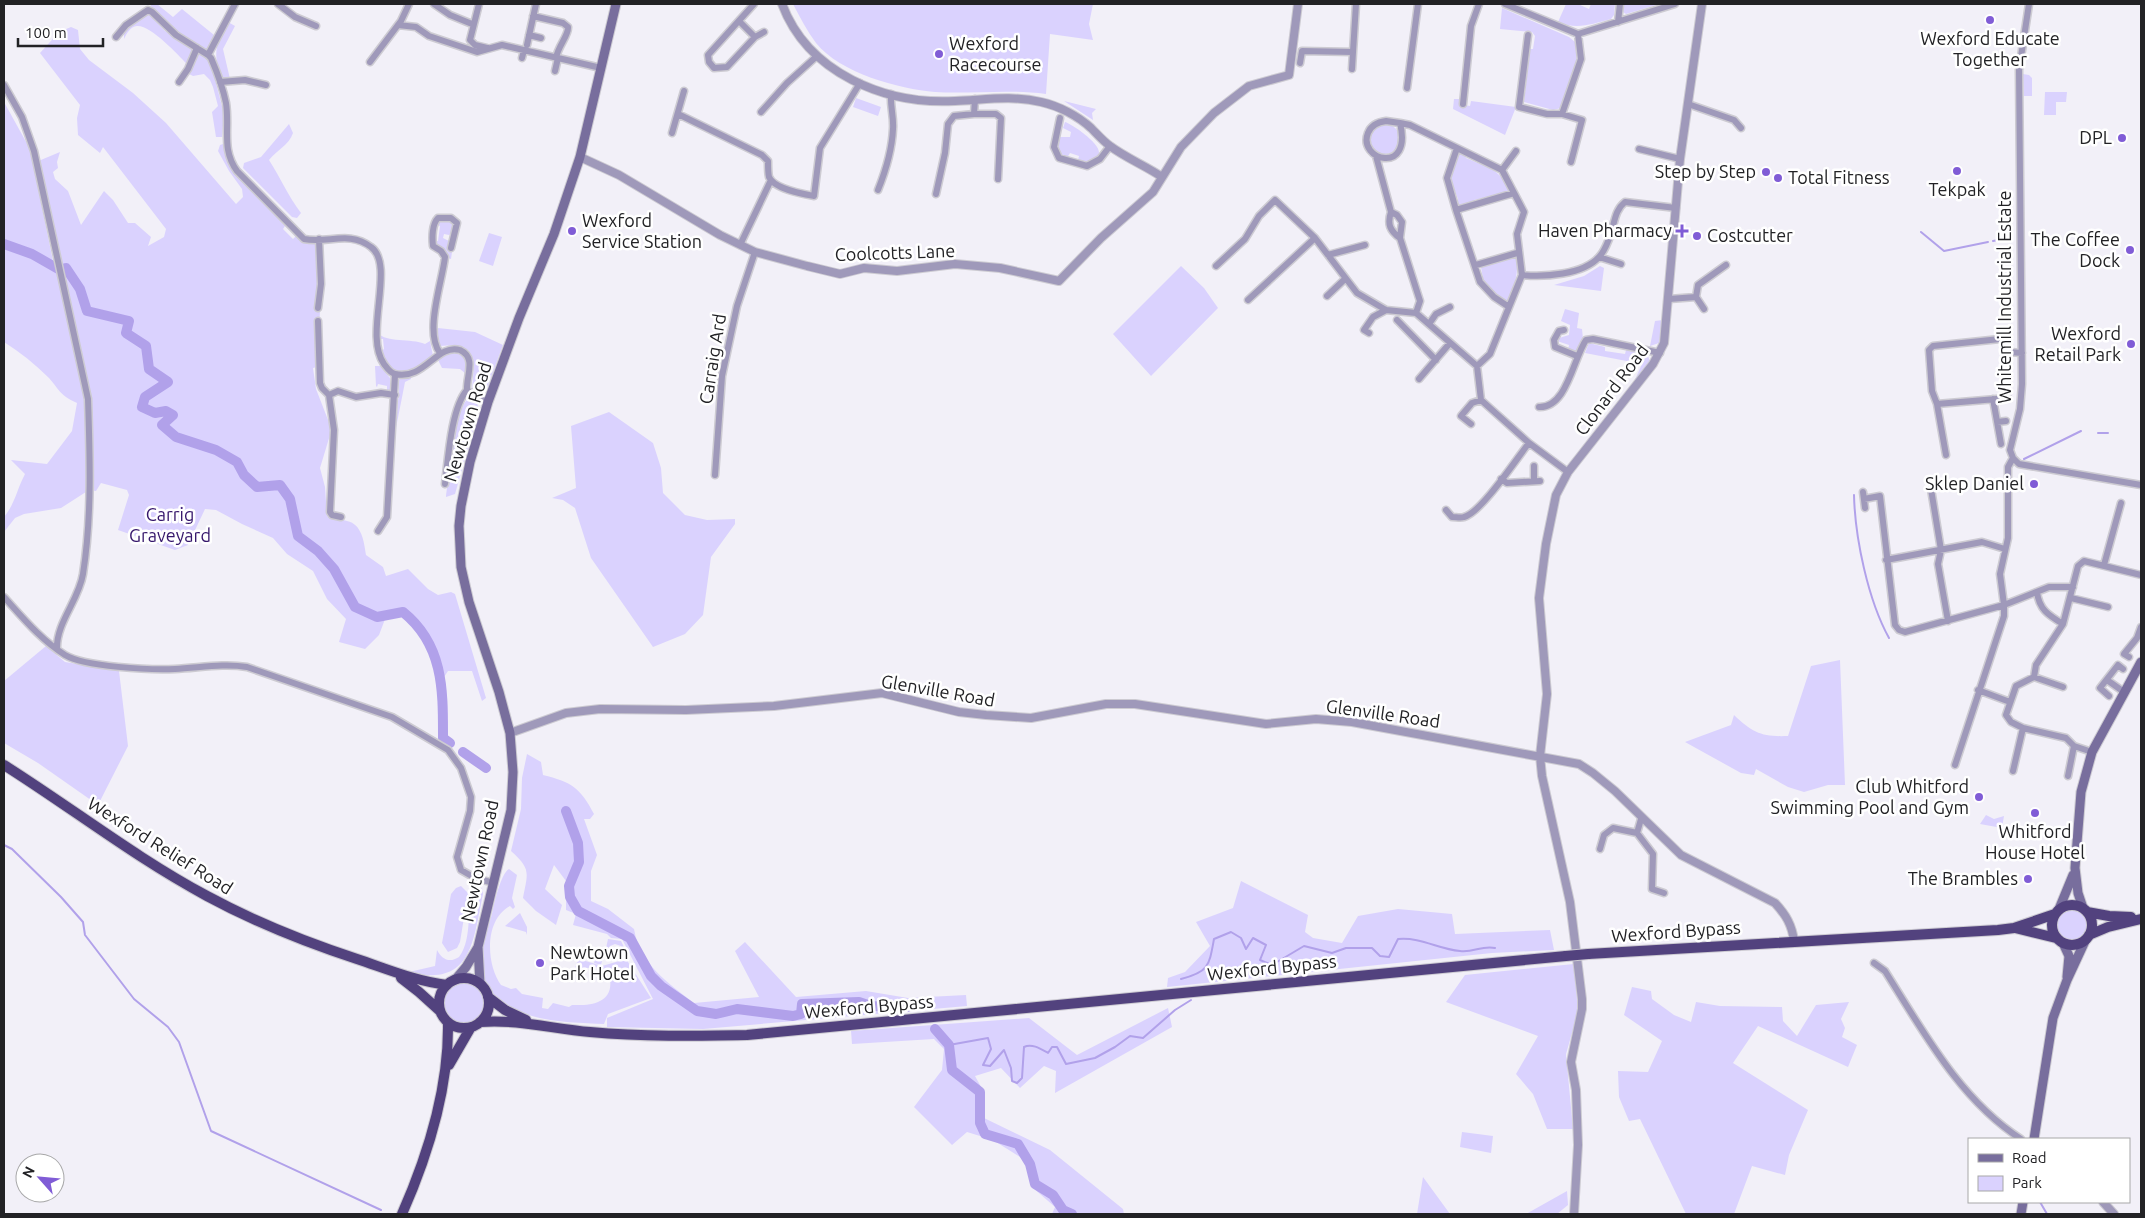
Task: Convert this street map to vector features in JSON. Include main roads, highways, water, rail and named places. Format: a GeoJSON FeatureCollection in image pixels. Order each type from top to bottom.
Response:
{"type":"FeatureCollection","features":[{"type":"Feature","properties":{"kind":"highway","name":"Wexford Relief Road"},"geometry":{"type":"LineString","coordinates":[[4,765],[159,868],[207,897],[275,929],[422,982],[451,982]]}},
{"type":"Feature","properties":{"kind":"highway"},"geometry":{"type":"LineString","coordinates":[[2071,905],[2109,916],[2141,918],[2108,927],[2076,944],[2060,940],[2052,926],[2057,911],[2071,905]]}},
{"type":"Feature","properties":{"kind":"highway"},"geometry":{"type":"LineString","coordinates":[[2085,910],[2092,923],[2088,937]]}},
{"type":"Feature","properties":{"kind":"highway","name":"Wexford Bypass"},"geometry":{"type":"LineString","coordinates":[[2014,928],[2057,911]]}},
{"type":"Feature","properties":{"kind":"highway","name":"Wexford Bypass"},"geometry":{"type":"LineString","coordinates":[[480,1022],[504,1020],[626,1035],[747,1035],[1588,954],[2014,928],[2060,940]]}},
{"type":"Feature","properties":{"kind":"highway","name":"Wexford Relief Road"},"geometry":{"type":"LineString","coordinates":[[391,971],[440,1011]]}},
{"type":"Feature","properties":{"kind":"highway"},"geometry":{"type":"LineString","coordinates":[[446,1071],[459,1044],[470,1028],[480,1022],[487,1013],[488,997],[480,984],[469,979],[451,982],[440,997],[440,1011],[448,1023],[459,1028],[470,1028]]}},
{"type":"Feature","properties":{"kind":"highway","name":"Wexford Bypass"},"geometry":{"type":"LineString","coordinates":[[488,997],[505,1010],[534,1024]]}},
{"type":"Feature","properties":{"kind":"highway"},"geometry":{"type":"LineString","coordinates":[[402,1214],[426,1151],[446,1071],[448,1023]]}},
{"type":"Feature","properties":{"kind":"main road","name":"Newtown Road"},"geometry":{"type":"LineString","coordinates":[[451,982],[466,967],[478,947],[511,810],[513,772],[510,733],[499,692],[469,602],[461,567],[459,526],[464,482],[488,402],[519,318],[554,234],[580,157],[616,4]]}},
{"type":"Feature","properties":{"kind":"main road"},"geometry":{"type":"LineString","coordinates":[[2057,911],[2070,886],[2075,868],[2081,792],[2092,752],[2141,662]]}},
{"type":"Feature","properties":{"kind":"main road"},"geometry":{"type":"LineString","coordinates":[[2075,868],[2078,893],[2085,910]]}},
{"type":"Feature","properties":{"kind":"main road"},"geometry":{"type":"LineString","coordinates":[[2034,1138],[2053,1018],[2067,980],[2088,937]]}},
{"type":"Feature","properties":{"kind":"main road"},"geometry":{"type":"LineString","coordinates":[[2060,940],[2069,956],[2067,980]]}},
{"type":"Feature","properties":{"kind":"main road","name":"Newtown Road"},"geometry":{"type":"LineString","coordinates":[[478,947],[480,984]]}},
{"type":"Feature","properties":{"kind":"waterway"},"geometry":{"type":"LineString","coordinates":[[1921,232],[1944,251],[1988,242]]}},
{"type":"Feature","properties":{"kind":"waterway"},"geometry":{"type":"LineString","coordinates":[[1993,241],[2009,238]]}},
{"type":"Feature","properties":{"kind":"waterway"},"geometry":{"type":"LineString","coordinates":[[4,244],[32,254],[60,270],[66,268],[80,289],[87,311],[129,321],[126,333],[146,346],[149,369],[168,382],[145,397],[142,407],[155,413],[166,411],[173,415],[162,425],[176,437],[216,450],[237,462],[244,475],[257,487],[280,485],[290,499],[298,536],[318,551],[334,569],[355,607],[377,617],[403,612],[416,625],[427,639],[434,654],[443,703],[443,738],[450,743]]}},
{"type":"Feature","properties":{"kind":"waterway"},"geometry":{"type":"LineString","coordinates":[[2024,459],[2081,431]]}},
{"type":"Feature","properties":{"kind":"waterway"},"geometry":{"type":"LineString","coordinates":[[2098,433],[2108,433]]}},
{"type":"Feature","properties":{"kind":"waterway"},"geometry":{"type":"LineString","coordinates":[[1854,495],[1857,530],[1864,568],[1875,606],[1889,638]]}},
{"type":"Feature","properties":{"kind":"waterway"},"geometry":{"type":"LineString","coordinates":[[463,752],[486,768]]}},
{"type":"Feature","properties":{"kind":"waterway"},"geometry":{"type":"LineString","coordinates":[[566,811],[578,843],[579,862],[569,886],[570,897],[578,911],[630,938],[651,976],[661,986],[697,1011],[716,1014],[737,1009],[793,1016],[801,1014],[802,1004],[859,1002],[871,1006],[907,1007]]}},
{"type":"Feature","properties":{"kind":"waterway"},"geometry":{"type":"LineString","coordinates":[[4,845],[12,849],[61,897],[83,922],[85,935],[134,999],[168,1027],[179,1042],[211,1131],[381,1210]]}},
{"type":"Feature","properties":{"kind":"waterway"},"geometry":{"type":"LineString","coordinates":[[1181,979],[1197,974],[1202,970],[1209,962],[1214,939],[1231,932],[1241,938],[1246,949],[1253,938],[1266,945],[1260,960],[1272,965],[1304,946],[1332,953],[1346,948],[1372,948],[1380,956],[1389,957],[1398,939],[1422,941],[1460,951],[1486,947],[1495,948]]}},
{"type":"Feature","properties":{"kind":"waterway"},"geometry":{"type":"LineString","coordinates":[[949,1045],[988,1038],[991,1049],[983,1065],[990,1066],[1004,1050],[1011,1068],[1012,1081],[1017,1083],[1022,1078],[1024,1047],[1033,1046],[1048,1053],[1052,1047],[1057,1047],[1066,1064],[1095,1058],[1130,1036],[1143,1038],[1175,1010],[1191,1000]]}},
{"type":"Feature","properties":{"kind":"waterway"},"geometry":{"type":"LineString","coordinates":[[935,1029],[949,1045],[952,1070],[980,1092],[980,1123],[985,1134],[1018,1144],[1030,1164],[1035,1184],[1053,1195],[1063,1210],[1072,1214]]}},
{"type":"Feature","properties":{"kind":"waterway"},"geometry":{"type":"LineString","coordinates":[[2041,1203],[2047,1214]]}},
{"type":"Feature","properties":{"kind":"place","name":"Wexford Educate Together"},"geometry":{"type":"Point","coordinates":[1990,20]}},
{"type":"Feature","properties":{"kind":"place","name":"Wexford Racecourse"},"geometry":{"type":"Point","coordinates":[939,54]}},
{"type":"Feature","properties":{"kind":"place","name":"DPL"},"geometry":{"type":"Point","coordinates":[2122,138]}},
{"type":"Feature","properties":{"kind":"place","name":"Tekpak"},"geometry":{"type":"Point","coordinates":[1957,171]}},
{"type":"Feature","properties":{"kind":"place","name":"Step by Step"},"geometry":{"type":"Point","coordinates":[1766,172]}},
{"type":"Feature","properties":{"kind":"place","name":"Total Fitness"},"geometry":{"type":"Point","coordinates":[1778,178]}},
{"type":"Feature","properties":{"kind":"place","name":"Wexford Service Station"},"geometry":{"type":"Point","coordinates":[572,231]}},
{"type":"Feature","properties":{"kind":"place","name":"Haven Pharmacy"},"geometry":{"type":"Point","coordinates":[1682,231]}},
{"type":"Feature","properties":{"kind":"place","name":"Costcutter"},"geometry":{"type":"Point","coordinates":[1697,236]}},
{"type":"Feature","properties":{"kind":"place","name":"The Coffee Dock"},"geometry":{"type":"Point","coordinates":[2130,250]}},
{"type":"Feature","properties":{"kind":"place","name":"Wexford Retail Park"},"geometry":{"type":"Point","coordinates":[2131,344]}},
{"type":"Feature","properties":{"kind":"place","name":"Sklep Daniel"},"geometry":{"type":"Point","coordinates":[2034,484]}},
{"type":"Feature","properties":{"kind":"place","name":"Club Whitford Swimming Pool and Gym"},"geometry":{"type":"Point","coordinates":[1979,797]}},
{"type":"Feature","properties":{"kind":"place","name":"Whitford House Hotel"},"geometry":{"type":"Point","coordinates":[2035,813]}},
{"type":"Feature","properties":{"kind":"place","name":"The Brambles"},"geometry":{"type":"Point","coordinates":[2028,879]}},
{"type":"Feature","properties":{"kind":"place","name":"Newtown Park Hotel"},"geometry":{"type":"Point","coordinates":[540,963]}},
{"type":"Feature","properties":{"kind":"park label","name":"Carrig Graveyard"},"geometry":{"type":"Point","coordinates":[170,525]}}]}
